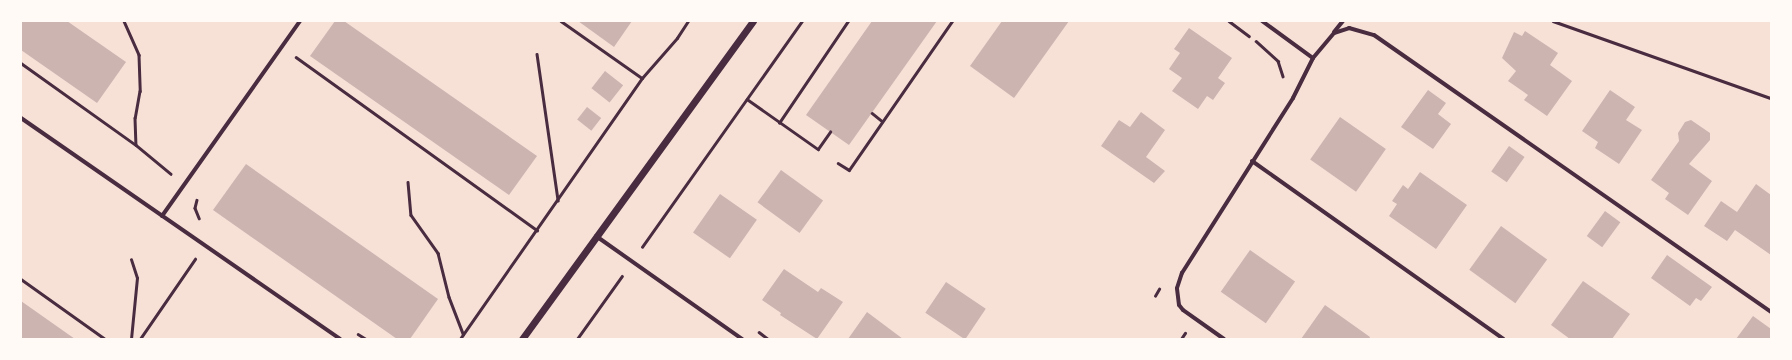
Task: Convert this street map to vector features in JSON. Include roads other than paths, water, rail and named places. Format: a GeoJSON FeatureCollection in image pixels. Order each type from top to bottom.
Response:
{"type":"FeatureCollection","features":[{"type":"Feature","properties":{"kind":"street"},"geometry":{"type":"LineString","coordinates":[[162,216],[300,21]]}},
{"type":"Feature","properties":{"kind":"street"},"geometry":{"type":"LineString","coordinates":[[522,339],[753,21]]}},
{"type":"Feature","properties":{"kind":"street"},"geometry":{"type":"LineString","coordinates":[[1262,21],[1313,58]]}},
{"type":"Feature","properties":{"kind":"street"},"geometry":{"type":"LineString","coordinates":[[1224,339],[1183,310],[1179,304],[1177,288],[1184,269],[1293,98],[1313,58],[1343,21]]}},
{"type":"Feature","properties":{"kind":"street"},"geometry":{"type":"LineString","coordinates":[[1334,33],[1350,28],[1374,35],[1771,312]]}},
{"type":"Feature","properties":{"kind":"street"},"geometry":{"type":"LineString","coordinates":[[21,118],[340,339]]}},
{"type":"Feature","properties":{"kind":"street"},"geometry":{"type":"LineString","coordinates":[[1252,161],[1504,339]]}},
{"type":"Feature","properties":{"kind":"street"},"geometry":{"type":"LineString","coordinates":[[596,236],[742,339]]}}]}
